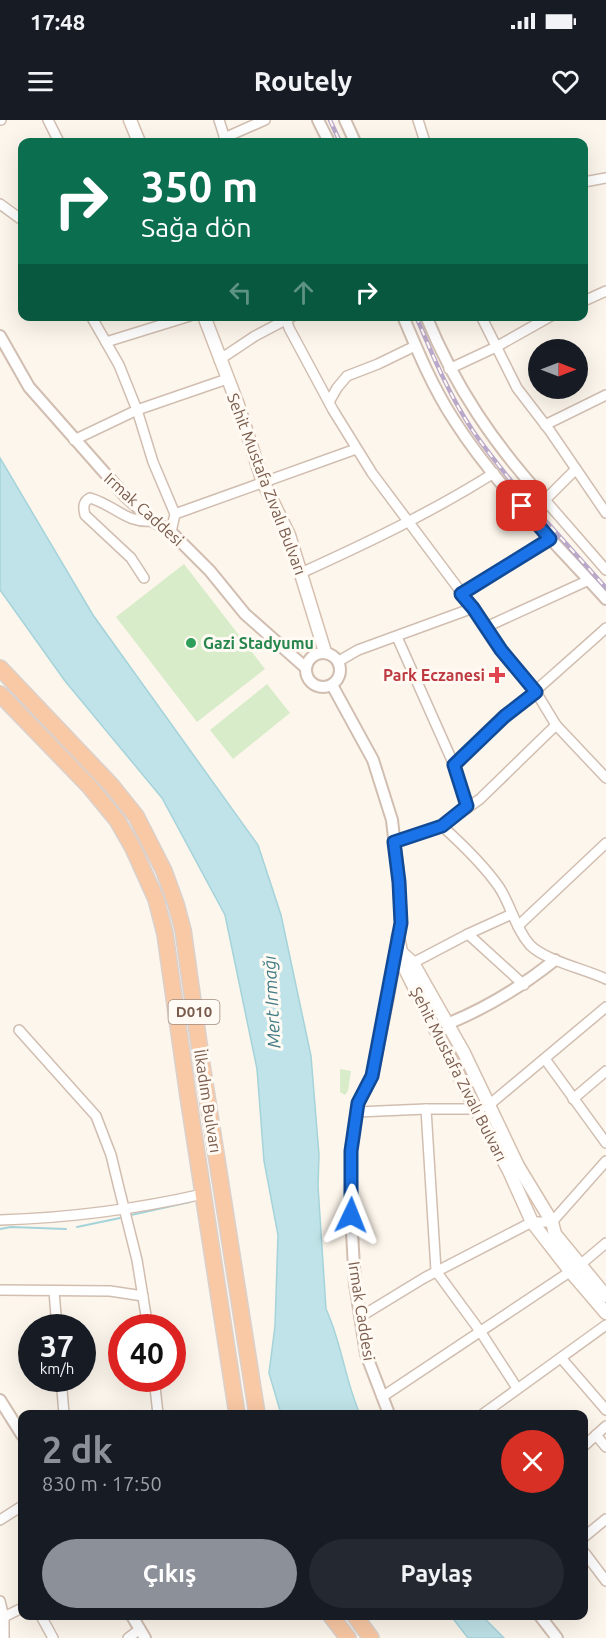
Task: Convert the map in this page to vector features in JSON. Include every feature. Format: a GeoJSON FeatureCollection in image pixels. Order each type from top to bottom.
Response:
{"type":"FeatureCollection","features":[{"type":"Feature","properties":{"kind":"highway","name":"İlkadım Bulvarı"},"geometry":{"type":"LineString","coordinates":[[0,668],[112,786],[136,816],[168,882],[183,930],[256,1410]]}},
{"type":"Feature","properties":{"kind":"highway","name":"İlkadım Bulvarı"},"geometry":{"type":"LineString","coordinates":[[0,694],[89,786],[117,820],[133,848],[156,899],[165,934],[236,1410]]}},
{"type":"Feature","properties":{"kind":"highway"},"geometry":{"type":"LineString","coordinates":[[334,1620],[348,1638]]}},
{"type":"Feature","properties":{"kind":"highway"},"geometry":{"type":"LineString","coordinates":[[358,1620],[371,1638]]}},
{"type":"Feature","properties":{"kind":"main road"},"geometry":{"type":"LineString","coordinates":[[130,120],[137,138]]}},
{"type":"Feature","properties":{"kind":"main road","name":"Sehit Mustafa Zıvalı Bulvarı"},"geometry":{"type":"LineString","coordinates":[[206,321],[238,405],[263,482],[289,535],[325,652]]}},
{"type":"Feature","properties":{"kind":"main road","name":"Şehit Mustafa Zıvalı Bulvarı"},"geometry":{"type":"LineString","coordinates":[[398,937],[408,965],[532,1222],[575,1268],[606,1296]]}},
{"type":"Feature","properties":{"kind":"main road","name":"Şehit Mustafa Zıvalı Bulvarı"},"geometry":{"type":"LineString","coordinates":[[408,965],[464,1053],[518,1166],[552,1222],[555,1234],[606,1313]]}},
{"type":"Feature","properties":{"kind":"street"},"geometry":{"type":"LineString","coordinates":[[48,120],[57,138]]}},
{"type":"Feature","properties":{"kind":"street"},"geometry":{"type":"LineString","coordinates":[[219,120],[224,138]]}},
{"type":"Feature","properties":{"kind":"street"},"geometry":{"type":"LineString","coordinates":[[229,138],[265,120]]}},
{"type":"Feature","properties":{"kind":"street"},"geometry":{"type":"LineString","coordinates":[[318,120],[326,138]]}},
{"type":"Feature","properties":{"kind":"street"},"geometry":{"type":"LineString","coordinates":[[345,120],[353,138]]}},
{"type":"Feature","properties":{"kind":"street"},"geometry":{"type":"LineString","coordinates":[[418,120],[424,138]]}},
{"type":"Feature","properties":{"kind":"street"},"geometry":{"type":"LineString","coordinates":[[588,181],[606,178]]}},
{"type":"Feature","properties":{"kind":"street"},"geometry":{"type":"LineString","coordinates":[[0,204],[18,217]]}},
{"type":"Feature","properties":{"kind":"street"},"geometry":{"type":"LineString","coordinates":[[588,299],[606,291]]}},
{"type":"Feature","properties":{"kind":"street"},"geometry":{"type":"LineString","coordinates":[[94,321],[119,365],[137,410],[153,462],[175,514],[171,532]]}},
{"type":"Feature","properties":{"kind":"street"},"geometry":{"type":"LineString","coordinates":[[106,342],[174,321]]}},
{"type":"Feature","properties":{"kind":"street"},"geometry":{"type":"LineString","coordinates":[[219,360],[283,321]]}},
{"type":"Feature","properties":{"kind":"street"},"geometry":{"type":"LineString","coordinates":[[289,321],[329,402],[356,449],[473,608],[501,650],[536,692],[556,725],[606,778]]}},
{"type":"Feature","properties":{"kind":"street"},"geometry":{"type":"LineString","coordinates":[[405,321],[415,346],[454,421],[550,539],[606,599]]}},
{"type":"Feature","properties":{"kind":"street"},"geometry":{"type":"LineString","coordinates":[[428,321],[449,369],[493,439],[606,570]]}},
{"type":"Feature","properties":{"kind":"street"},"geometry":{"type":"LineString","coordinates":[[483,321],[517,388],[606,513]]}},
{"type":"Feature","properties":{"kind":"street"},"geometry":{"type":"LineString","coordinates":[[449,369],[544,321]]}},
{"type":"Feature","properties":{"kind":"street","name":"Irmak Caddesi"},"geometry":{"type":"LineString","coordinates":[[0,336],[29,387],[126,497],[153,521],[171,532],[210,571],[245,614],[306,668]]}},
{"type":"Feature","properties":{"kind":"street"},"geometry":{"type":"LineString","coordinates":[[329,402],[347,376],[415,346]]}},
{"type":"Feature","properties":{"kind":"street"},"geometry":{"type":"LineString","coordinates":[[74,440],[137,410],[227,379]]}},
{"type":"Feature","properties":{"kind":"street"},"geometry":{"type":"LineString","coordinates":[[545,425],[606,395]]}},
{"type":"Feature","properties":{"kind":"street"},"geometry":{"type":"LineString","coordinates":[[175,514],[356,449]]}},
{"type":"Feature","properties":{"kind":"street"},"geometry":{"type":"LineString","coordinates":[[545,500],[576,469]]}},
{"type":"Feature","properties":{"kind":"street"},"geometry":{"type":"LineString","coordinates":[[301,573],[409,523],[494,473]]}},
{"type":"Feature","properties":{"kind":"street"},"geometry":{"type":"LineString","coordinates":[[144,578],[131,558],[85,515],[83,507],[90,498],[101,501],[117,512],[140,522],[153,521]]}},
{"type":"Feature","properties":{"kind":"street"},"geometry":{"type":"LineString","coordinates":[[461,594],[550,539]]}},
{"type":"Feature","properties":{"kind":"street"},"geometry":{"type":"LineString","coordinates":[[486,627],[589,580]]}},
{"type":"Feature","properties":{"kind":"street"},"geometry":{"type":"LineString","coordinates":[[339,661],[358,650],[473,608]]}},
{"type":"Feature","properties":{"kind":"street"},"geometry":{"type":"LineString","coordinates":[[454,765],[505,716],[536,692],[606,628]]}},
{"type":"Feature","properties":{"kind":"street"},"geometry":{"type":"LineString","coordinates":[[397,637],[454,765],[467,806]]}},
{"type":"Feature","properties":{"kind":"street"},"geometry":{"type":"LineString","coordinates":[[325,652],[339,661],[339,677],[332,685],[321,687],[312,683],[308,678],[306,668],[310,658],[325,652]]}},
{"type":"Feature","properties":{"kind":"street","name":"Irmak Caddesi"},"geometry":{"type":"LineString","coordinates":[[332,685],[373,760],[392,820],[400,913],[398,937],[372,1076],[358,1103],[351,1151],[351,1215],[355,1284],[366,1354],[387,1410]]}},
{"type":"Feature","properties":{"kind":"street"},"geometry":{"type":"LineString","coordinates":[[394,842],[442,826],[467,806],[480,799],[556,725]]}},
{"type":"Feature","properties":{"kind":"street"},"geometry":{"type":"LineString","coordinates":[[442,826],[478,859],[500,890],[531,946],[555,960],[605,978]]}},
{"type":"Feature","properties":{"kind":"street"},"geometry":{"type":"LineString","coordinates":[[518,926],[606,843]]}},
{"type":"Feature","properties":{"kind":"street"},"geometry":{"type":"LineString","coordinates":[[408,965],[512,914]]}},
{"type":"Feature","properties":{"kind":"street"},"geometry":{"type":"LineString","coordinates":[[468,934],[524,985]]}},
{"type":"Feature","properties":{"kind":"street"},"geometry":{"type":"LineString","coordinates":[[447,1024],[477,1012],[524,985],[555,960]]}},
{"type":"Feature","properties":{"kind":"street"},"geometry":{"type":"LineString","coordinates":[[357,1112],[426,1108],[476,1109],[489,1105],[606,1007]]}},
{"type":"Feature","properties":{"kind":"street"},"geometry":{"type":"LineString","coordinates":[[19,1030],[96,1116],[111,1155],[137,1260],[146,1314]]}},
{"type":"Feature","properties":{"kind":"street"},"geometry":{"type":"LineString","coordinates":[[545,1059],[606,1143]]}},
{"type":"Feature","properties":{"kind":"street"},"geometry":{"type":"LineString","coordinates":[[573,1099],[606,1071]]}},
{"type":"Feature","properties":{"kind":"street"},"geometry":{"type":"LineString","coordinates":[[426,1108],[436,1271],[517,1388]]}},
{"type":"Feature","properties":{"kind":"street"},"geometry":{"type":"LineString","coordinates":[[360,1317],[436,1271],[532,1222],[552,1222],[606,1161]]}},
{"type":"Feature","properties":{"kind":"street"},"geometry":{"type":"LineString","coordinates":[[0,1220],[61,1216],[163,1203],[203,1194]]}},
{"type":"Feature","properties":{"kind":"street"},"geometry":{"type":"LineString","coordinates":[[382,1397],[575,1268],[606,1243]]}},
{"type":"Feature","properties":{"kind":"street"},"geometry":{"type":"LineString","coordinates":[[0,1290],[110,1291],[143,1296]]}},
{"type":"Feature","properties":{"kind":"street"},"geometry":{"type":"LineString","coordinates":[[54,1291],[56,1314]]}},
{"type":"Feature","properties":{"kind":"street"},"geometry":{"type":"LineString","coordinates":[[488,1410],[562,1359],[606,1325]]}},
{"type":"Feature","properties":{"kind":"street"},"geometry":{"type":"LineString","coordinates":[[562,1359],[606,1410]]}},
{"type":"Feature","properties":{"kind":"street"},"geometry":{"type":"LineString","coordinates":[[62,1392],[64,1410]]}},
{"type":"Feature","properties":{"kind":"street"},"geometry":{"type":"LineString","coordinates":[[156,1392],[158,1410]]}},
{"type":"Feature","properties":{"kind":"street"},"geometry":{"type":"LineString","coordinates":[[0,1400],[18,1429]]}},
{"type":"Feature","properties":{"kind":"street"},"geometry":{"type":"LineString","coordinates":[[588,1442],[606,1426]]}},
{"type":"Feature","properties":{"kind":"street"},"geometry":{"type":"LineString","coordinates":[[596,1435],[606,1447]]}},
{"type":"Feature","properties":{"kind":"street"},"geometry":{"type":"LineString","coordinates":[[0,1520],[18,1509]]}},
{"type":"Feature","properties":{"kind":"street"},"geometry":{"type":"LineString","coordinates":[[588,1534],[606,1519]]}},
{"type":"Feature","properties":{"kind":"street"},"geometry":{"type":"LineString","coordinates":[[588,1557],[606,1581]]}},
{"type":"Feature","properties":{"kind":"street"},"geometry":{"type":"LineString","coordinates":[[0,1601],[4,1617],[4,1638]]}},
{"type":"Feature","properties":{"kind":"street"},"geometry":{"type":"LineString","coordinates":[[4,1617],[18,1610]]}},
{"type":"Feature","properties":{"kind":"street"},"geometry":{"type":"LineString","coordinates":[[43,1620],[53,1638]]}},
{"type":"Feature","properties":{"kind":"street"},"geometry":{"type":"LineString","coordinates":[[128,1638],[142,1634],[134,1620]]}},
{"type":"Feature","properties":{"kind":"street"},"geometry":{"type":"LineString","coordinates":[[543,1620],[557,1638]]}},
{"type":"Feature","properties":{"kind":"green space","name":"Gazi Stadyumu"},"geometry":{"type":"Polygon","coordinates":[[[184,564],[265,669],[197,722],[116,617],[184,564]]]}},
{"type":"Feature","properties":{"kind":"green space"},"geometry":{"type":"Polygon","coordinates":[[[267,684],[290,713],[233,759],[210,730],[267,684]]]}},
{"type":"Feature","properties":{"kind":"green space"},"geometry":{"type":"Polygon","coordinates":[[[340,1069],[351,1071],[348,1091],[345,1095],[340,1092],[340,1069]]]}},
{"type":"Feature","properties":{"kind":"water","name":"Mert Irmağı"},"geometry":{"type":"Polygon","coordinates":[[[0,458],[93,615],[258,845],[281,915],[311,1056],[319,1155],[318,1186],[326,1309],[358,1410],[280,1410],[269,1373],[275,1326],[278,1235],[264,1161],[257,1069],[225,915],[162,798],[65,681],[0,590],[0,458]]]}},
{"type":"Feature","properties":{"kind":"water"},"geometry":{"type":"Polygon","coordinates":[[[454,1620],[486,1620],[504,1638],[468,1638],[454,1620]]]}},
{"type":"Feature","properties":{"kind":"waterway"},"geometry":{"type":"LineString","coordinates":[[131,1215],[190,1202]]}},
{"type":"Feature","properties":{"kind":"waterway"},"geometry":{"type":"LineString","coordinates":[[77,1227],[120,1218]]}},
{"type":"Feature","properties":{"kind":"waterway"},"geometry":{"type":"LineString","coordinates":[[0,1229],[11,1227],[66,1229]]}},
{"type":"Feature","properties":{"kind":"railway"},"geometry":{"type":"LineString","coordinates":[[330,120],[338,138]]}},
{"type":"Feature","properties":{"kind":"railway"},"geometry":{"type":"LineString","coordinates":[[418,321],[449,389],[473,431],[520,492],[606,588]]}},
{"type":"Feature","properties":{"kind":"place","name":"Gazi Stadyumu"},"geometry":{"type":"Point","coordinates":[191,643]}},
{"type":"Feature","properties":{"kind":"place","name":"Park Eczanesi"},"geometry":{"type":"Point","coordinates":[497,675]}},
{"type":"Feature","properties":{"kind":"route"},"geometry":{"type":"LineString","coordinates":[[351,1215],[351,1151],[358,1103],[372,1076],[401,923],[394,842],[442,826],[467,806],[454,765],[505,716],[536,692],[501,650],[461,594],[550,539],[522,506]]}}]}
